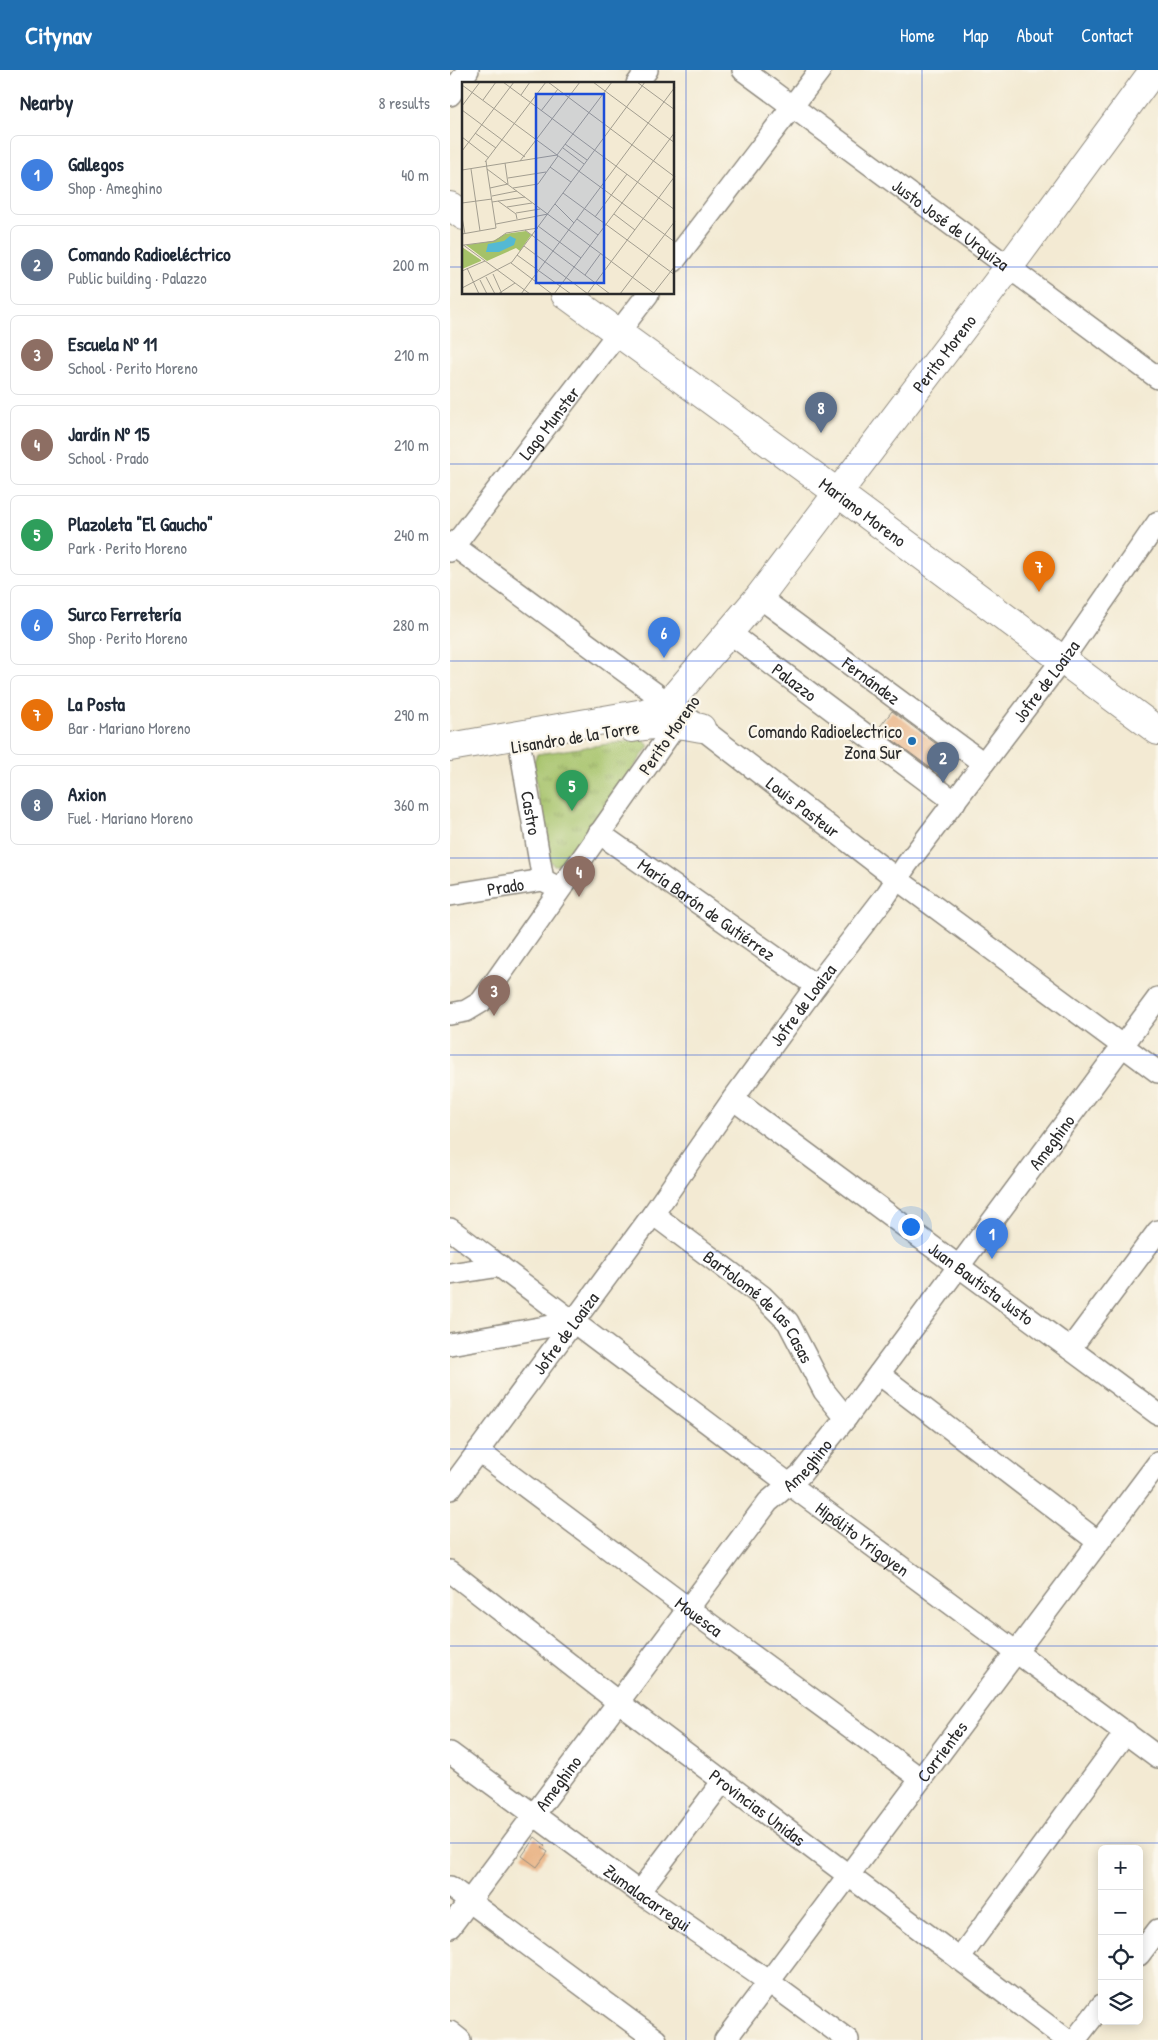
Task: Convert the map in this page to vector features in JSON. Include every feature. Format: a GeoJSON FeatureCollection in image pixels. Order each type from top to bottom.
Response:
{"type":"FeatureCollection","features":[{"type":"Feature","properties":{"kind":"main road","name":"Perito Moreno"},"geometry":{"type":"LineString","coordinates":[[682,717],[730,633],[1009,268],[1154,70]]}},
{"type":"Feature","properties":{"kind":"main road"},"geometry":{"type":"LineString","coordinates":[[450,206],[462,215]]}},
{"type":"Feature","properties":{"kind":"main road","name":"Mariano Moreno"},"geometry":{"type":"LineString","coordinates":[[566,295],[838,493],[1158,731]]}},
{"type":"Feature","properties":{"kind":"main road","name":"Lisandro de la Torre"},"geometry":{"type":"LineString","coordinates":[[450,747],[644,713],[682,717]]}},
{"type":"Feature","properties":{"kind":"main road","name":"Lisandro de la Torre"},"geometry":{"type":"LineString","coordinates":[[450,757],[645,726],[682,717]]}},
{"type":"Feature","properties":{"kind":"street"},"geometry":{"type":"LineString","coordinates":[[450,95],[468,70]]}},
{"type":"Feature","properties":{"kind":"street"},"geometry":{"type":"LineString","coordinates":[[638,82],[647,70]]}},
{"type":"Feature","properties":{"kind":"street","name":"Justo José de Urquiza"},"geometry":{"type":"LineString","coordinates":[[743,70],[1158,378]]}},
{"type":"Feature","properties":{"kind":"street"},"geometry":{"type":"LineString","coordinates":[[675,260],[820,70]]}},
{"type":"Feature","properties":{"kind":"street","name":"Lago Munster"},"geometry":{"type":"LineString","coordinates":[[451,546],[647,295]]}},
{"type":"Feature","properties":{"kind":"street","name":"Jofre de Loaiza"},"geometry":{"type":"LineString","coordinates":[[450,1489],[466,1460],[574,1322],[816,986],[1062,660],[1158,522]]}},
{"type":"Feature","properties":{"kind":"street","name":"Louis Pasteur"},"geometry":{"type":"LineString","coordinates":[[451,546],[1158,1072]]}},
{"type":"Feature","properties":{"kind":"street","name":"Fernández"},"geometry":{"type":"LineString","coordinates":[[759,597],[983,763]]}},
{"type":"Feature","properties":{"kind":"street","name":"Palazzo"},"geometry":{"type":"LineString","coordinates":[[730,633],[955,802]]}},
{"type":"Feature","properties":{"kind":"street","name":"Perito Moreno"},"geometry":{"type":"LineString","coordinates":[[450,1014],[466,1010],[482,1002],[552,884],[599,834],[682,717]]}},
{"type":"Feature","properties":{"kind":"street","name":"Castro"},"geometry":{"type":"LineString","coordinates":[[520,746],[552,884]]}},
{"type":"Feature","properties":{"kind":"street","name":"María Barón de Gutiérrez"},"geometry":{"type":"LineString","coordinates":[[599,834],[816,986]]}},
{"type":"Feature","properties":{"kind":"street","name":"Prado"},"geometry":{"type":"LineString","coordinates":[[450,895],[552,884]]}},
{"type":"Feature","properties":{"kind":"street","name":"Ameghino"},"geometry":{"type":"LineString","coordinates":[[450,1927],[768,1502],[801,1474],[846,1418],[1158,998]]}},
{"type":"Feature","properties":{"kind":"street","name":"Juan Bautista Justo"},"geometry":{"type":"LineString","coordinates":[[733,1099],[1158,1414]]}},
{"type":"Feature","properties":{"kind":"street","name":"Bartolomé de las Casas"},"geometry":{"type":"LineString","coordinates":[[653,1214],[775,1307],[788,1322],[824,1391],[846,1418]]}},
{"type":"Feature","properties":{"kind":"street","name":"Hipólito Yrigoyen"},"geometry":{"type":"LineString","coordinates":[[450,1229],[789,1484],[1158,1757]]}},
{"type":"Feature","properties":{"kind":"street"},"geometry":{"type":"LineString","coordinates":[[1070,1349],[1158,1231]]}},
{"type":"Feature","properties":{"kind":"street"},"geometry":{"type":"LineString","coordinates":[[450,1274],[500,1266]]}},
{"type":"Feature","properties":{"kind":"street"},"geometry":{"type":"LineString","coordinates":[[450,1344],[574,1322]]}},
{"type":"Feature","properties":{"kind":"street"},"geometry":{"type":"LineString","coordinates":[[879,1374],[1097,1541]]}},
{"type":"Feature","properties":{"kind":"street","name":"Mouesca"},"geometry":{"type":"LineString","coordinates":[[466,1460],[689,1609],[921,1779]]}},
{"type":"Feature","properties":{"kind":"street","name":"Corrientes"},"geometry":{"type":"LineString","coordinates":[[725,2040],[1017,1651],[1097,1541],[1158,1463]]}},
{"type":"Feature","properties":{"kind":"street","name":"Provincias Unidas"},"geometry":{"type":"LineString","coordinates":[[450,1572],[618,1702],[1067,2040]]}},
{"type":"Feature","properties":{"kind":"street"},"geometry":{"type":"LineString","coordinates":[[959,1959],[1126,1732]]}},
{"type":"Feature","properties":{"kind":"street","name":"Zumalacarregui"},"geometry":{"type":"LineString","coordinates":[[450,1753],[534,1817],[638,1892],[769,1982],[848,2040]]}},
{"type":"Feature","properties":{"kind":"street"},"geometry":{"type":"LineString","coordinates":[[638,1892],[723,1781]]}},
{"type":"Feature","properties":{"kind":"street"},"geometry":{"type":"LineString","coordinates":[[450,1887],[656,2040]]}},
{"type":"Feature","properties":{"kind":"street"},"geometry":{"type":"LineString","coordinates":[[1143,1950],[1158,1930]]}},
{"type":"Feature","properties":{"kind":"street"},"geometry":{"type":"LineString","coordinates":[[1076,2040],[1098,2010]]}},
{"type":"Feature","properties":{"kind":"street"},"geometry":{"type":"LineString","coordinates":[[450,2032],[460,2040]]}},
{"type":"Feature","properties":{"kind":"green space"},"geometry":{"type":"Polygon","coordinates":[[[643,739],[649,746],[565,866],[554,865],[547,859],[533,763],[537,754],[643,739]]]}},
{"type":"Feature","properties":{"kind":"building","name":"Comando Radioelectrico Zona Sur"},"geometry":{"type":"Polygon","coordinates":[[[892,711],[947,752],[933,770],[878,729],[892,711]]]}},
{"type":"Feature","properties":{"kind":"building"},"geometry":{"type":"Polygon","coordinates":[[[535,1837],[545,1845],[542,1848],[548,1852],[537,1867],[522,1856],[535,1837]]]}},
{"type":"Feature","properties":{"kind":"place","name":"Axion"},"geometry":{"type":"Point","coordinates":[821,433]}},
{"type":"Feature","properties":{"kind":"place","name":"La Posta"},"geometry":{"type":"Point","coordinates":[1039,592]}},
{"type":"Feature","properties":{"kind":"place","name":"Surco Ferretería"},"geometry":{"type":"Point","coordinates":[664,658]}},
{"type":"Feature","properties":{"kind":"place","name":"Comando Radioelectrico Zona Sur"},"geometry":{"type":"Point","coordinates":[912,741]}},
{"type":"Feature","properties":{"kind":"place","name":"Comando Radioeléctrico"},"geometry":{"type":"Point","coordinates":[943,783]}},
{"type":"Feature","properties":{"kind":"place","name":"Plazoleta \"El Gaucho\""},"geometry":{"type":"Point","coordinates":[572,811]}},
{"type":"Feature","properties":{"kind":"place","name":"Jardín Nº 15"},"geometry":{"type":"Point","coordinates":[579,897]}},
{"type":"Feature","properties":{"kind":"place","name":"Escuela Nº 11"},"geometry":{"type":"Point","coordinates":[494,1016]}},
{"type":"Feature","properties":{"kind":"place","name":"Gallegos"},"geometry":{"type":"Point","coordinates":[992,1259]}}]}
